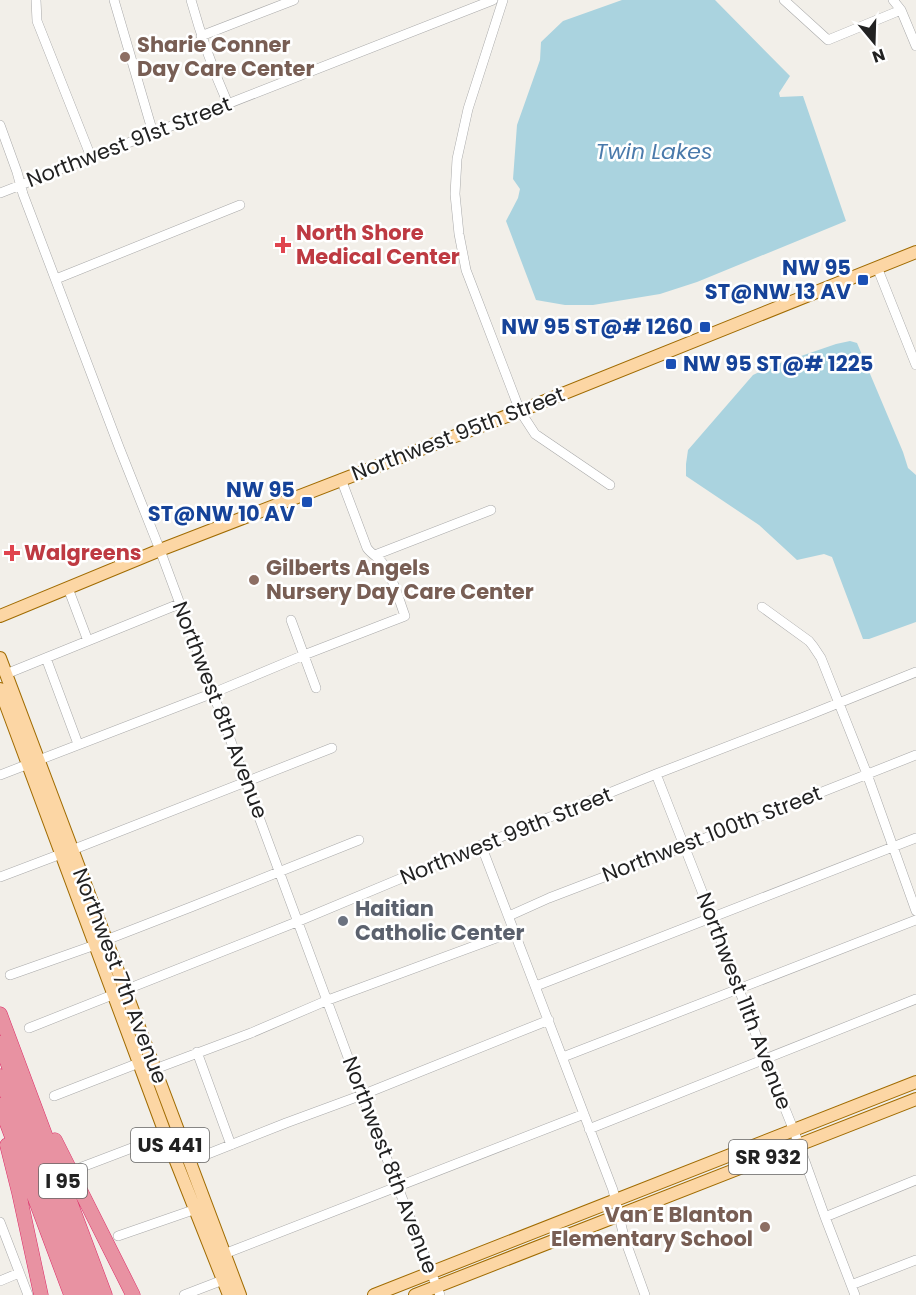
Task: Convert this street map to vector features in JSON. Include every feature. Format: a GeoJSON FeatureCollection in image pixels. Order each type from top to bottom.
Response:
{"type":"FeatureCollection","features":[{"type":"Feature","properties":{"kind":"highway","name":"I 95"},"geometry":{"type":"LineString","coordinates":[[0,1014],[105,1295]]}},
{"type":"Feature","properties":{"kind":"highway"},"geometry":{"type":"LineString","coordinates":[[0,1043],[94,1295]]}},
{"type":"Feature","properties":{"kind":"highway"},"geometry":{"type":"LineString","coordinates":[[20,1068],[133,1295]]}},
{"type":"Feature","properties":{"kind":"highway"},"geometry":{"type":"LineString","coordinates":[[0,1076],[82,1295]]}},
{"type":"Feature","properties":{"kind":"highway","name":"I 95"},"geometry":{"type":"LineString","coordinates":[[0,1105],[71,1295]]}},
{"type":"Feature","properties":{"kind":"highway"},"geometry":{"type":"LineString","coordinates":[[0,1117],[19,1193],[40,1295]]}},
{"type":"Feature","properties":{"kind":"main road","name":"Northwest 95th Street"},"geometry":{"type":"LineString","coordinates":[[0,616],[160,550],[520,411],[916,252]]}},
{"type":"Feature","properties":{"kind":"main road","name":"Northwest 7th Avenue"},"geometry":{"type":"LineString","coordinates":[[0,658],[33,762],[46,813],[55,819],[67,852]]}},
{"type":"Feature","properties":{"kind":"main road","name":"Northwest 7th Avenue"},"geometry":{"type":"LineString","coordinates":[[0,689],[33,762],[119,992],[190,1161],[240,1295]]}},
{"type":"Feature","properties":{"kind":"main road","name":"Northwest 7th Avenue"},"geometry":{"type":"LineString","coordinates":[[148,1063],[157,1111],[229,1295]]}},
{"type":"Feature","properties":{"kind":"main road","name":"SR 932"},"geometry":{"type":"LineString","coordinates":[[374,1295],[916,1082]]}},
{"type":"Feature","properties":{"kind":"main road","name":"SR 932"},"geometry":{"type":"LineString","coordinates":[[415,1295],[438,1291],[620,1215],[916,1099]]}},
{"type":"Feature","properties":{"kind":"main road"},"geometry":{"type":"LineString","coordinates":[[157,1111],[167,1119],[180,1154],[190,1161]]}},
{"type":"Feature","properties":{"kind":"main road"},"geometry":{"type":"LineString","coordinates":[[196,1209],[205,1215],[216,1245],[224,1254]]}},
{"type":"Feature","properties":{"kind":"street"},"geometry":{"type":"LineString","coordinates":[[36,0],[37,21],[91,157]]}},
{"type":"Feature","properties":{"kind":"street"},"geometry":{"type":"LineString","coordinates":[[114,0],[153,133]]}},
{"type":"Feature","properties":{"kind":"street"},"geometry":{"type":"LineString","coordinates":[[191,0],[201,36],[228,104]]}},
{"type":"Feature","properties":{"kind":"street"},"geometry":{"type":"LineString","coordinates":[[201,36],[294,0]]}},
{"type":"Feature","properties":{"kind":"street","name":"Northwest 91st Street"},"geometry":{"type":"LineString","coordinates":[[0,193],[493,0]]}},
{"type":"Feature","properties":{"kind":"street"},"geometry":{"type":"LineString","coordinates":[[503,0],[468,109],[457,159],[455,194],[466,270],[520,411],[534,434],[610,485]]}},
{"type":"Feature","properties":{"kind":"street"},"geometry":{"type":"LineString","coordinates":[[784,0],[828,40],[901,10]]}},
{"type":"Feature","properties":{"kind":"street"},"geometry":{"type":"LineString","coordinates":[[893,0],[901,10],[916,46]]}},
{"type":"Feature","properties":{"kind":"street","name":"Northwest 8th Avenue"},"geometry":{"type":"LineString","coordinates":[[0,125],[119,447],[160,550],[438,1291]]}},
{"type":"Feature","properties":{"kind":"street"},"geometry":{"type":"LineString","coordinates":[[56,279],[240,205]]}},
{"type":"Feature","properties":{"kind":"street"},"geometry":{"type":"LineString","coordinates":[[877,267],[912,342],[916,365]]}},
{"type":"Feature","properties":{"kind":"street"},"geometry":{"type":"LineString","coordinates":[[0,775],[405,616],[386,568],[367,548],[341,479]]}},
{"type":"Feature","properties":{"kind":"street"},"geometry":{"type":"LineString","coordinates":[[375,555],[491,510]]}},
{"type":"Feature","properties":{"kind":"street"},"geometry":{"type":"LineString","coordinates":[[68,588],[88,641]]}},
{"type":"Feature","properties":{"kind":"street"},"geometry":{"type":"LineString","coordinates":[[6,674],[179,604]]}},
{"type":"Feature","properties":{"kind":"street"},"geometry":{"type":"LineString","coordinates":[[762,607],[813,646],[821,658],[867,774],[916,911]]}},
{"type":"Feature","properties":{"kind":"street"},"geometry":{"type":"LineString","coordinates":[[291,620],[316,688]]}},
{"type":"Feature","properties":{"kind":"street"},"geometry":{"type":"LineString","coordinates":[[46,658],[78,744]]}},
{"type":"Feature","properties":{"kind":"street","name":"Northwest 99th Street"},"geometry":{"type":"LineString","coordinates":[[29,1028],[299,921],[656,774],[916,672]]}},
{"type":"Feature","properties":{"kind":"street"},"geometry":{"type":"LineString","coordinates":[[0,878],[332,748]]}},
{"type":"Feature","properties":{"kind":"street","name":"Northwest 100th Street"},"geometry":{"type":"LineString","coordinates":[[509,916],[549,897],[916,755]]}},
{"type":"Feature","properties":{"kind":"street","name":"Northwest 11th Avenue"},"geometry":{"type":"LineString","coordinates":[[656,774],[853,1290]]}},
{"type":"Feature","properties":{"kind":"street"},"geometry":{"type":"LineString","coordinates":[[536,986],[916,838]]}},
{"type":"Feature","properties":{"kind":"street"},"geometry":{"type":"LineString","coordinates":[[10,975],[101,942],[359,840]]}},
{"type":"Feature","properties":{"kind":"street"},"geometry":{"type":"LineString","coordinates":[[481,845],[616,1200],[624,1238],[645,1295]]}},
{"type":"Feature","properties":{"kind":"street"},"geometry":{"type":"LineString","coordinates":[[563,1057],[916,920]]}},
{"type":"Feature","properties":{"kind":"street"},"geometry":{"type":"LineString","coordinates":[[54,1096],[148,1063],[197,1053],[328,1000],[515,931]]}},
{"type":"Feature","properties":{"kind":"street"},"geometry":{"type":"LineString","coordinates":[[589,1129],[916,999]]}},
{"type":"Feature","properties":{"kind":"street"},"geometry":{"type":"LineString","coordinates":[[190,1161],[363,1095],[549,1020]]}},
{"type":"Feature","properties":{"kind":"street"},"geometry":{"type":"LineString","coordinates":[[197,1053],[231,1145]]}},
{"type":"Feature","properties":{"kind":"street"},"geometry":{"type":"LineString","coordinates":[[224,1254],[584,1114]]}},
{"type":"Feature","properties":{"kind":"street"},"geometry":{"type":"LineString","coordinates":[[82,1167],[166,1135]]}},
{"type":"Feature","properties":{"kind":"street"},"geometry":{"type":"LineString","coordinates":[[825,1217],[916,1180]]}},
{"type":"Feature","properties":{"kind":"street"},"geometry":{"type":"LineString","coordinates":[[118,1236],[196,1209]]}},
{"type":"Feature","properties":{"kind":"street"},"geometry":{"type":"LineString","coordinates":[[0,1222],[28,1295]]}},
{"type":"Feature","properties":{"kind":"street"},"geometry":{"type":"LineString","coordinates":[[853,1290],[916,1260]]}},
{"type":"Feature","properties":{"kind":"street"},"geometry":{"type":"LineString","coordinates":[[0,1281],[19,1273]]}},
{"type":"Feature","properties":{"kind":"street"},"geometry":{"type":"LineString","coordinates":[[184,1295],[223,1280]]}},
{"type":"Feature","properties":{"kind":"water","name":"Twin Lakes"},"geometry":{"type":"Polygon","coordinates":[[[622,0],[715,0],[790,76],[779,93],[780,97],[803,96],[846,221],[697,282],[660,294],[593,305],[565,305],[536,300],[506,221],[520,189],[513,179],[517,125],[540,60],[541,42],[563,21],[622,0]]]}},
{"type":"Feature","properties":{"kind":"water"},"geometry":{"type":"Polygon","coordinates":[[[850,341],[857,343],[908,468],[916,475],[916,622],[869,639],[863,639],[832,557],[824,554],[797,560],[759,525],[686,476],[688,450],[753,375],[772,366],[850,341]]]}},
{"type":"Feature","properties":{"kind":"place","name":"Sharie Conner Day Care Center"},"geometry":{"type":"Point","coordinates":[125,57]}},
{"type":"Feature","properties":{"kind":"place","name":"North Shore Medical Center"},"geometry":{"type":"Point","coordinates":[283,245]}},
{"type":"Feature","properties":{"kind":"place","name":"NW 95 ST@NW 13 AV"},"geometry":{"type":"Point","coordinates":[863,280]}},
{"type":"Feature","properties":{"kind":"place","name":"NW 95 ST@# 1260"},"geometry":{"type":"Point","coordinates":[705,327]}},
{"type":"Feature","properties":{"kind":"place","name":"NW 95 ST@# 1225"},"geometry":{"type":"Point","coordinates":[671,364]}},
{"type":"Feature","properties":{"kind":"place","name":"NW 95 ST@NW 10 AV"},"geometry":{"type":"Point","coordinates":[307,502]}},
{"type":"Feature","properties":{"kind":"place","name":"Walgreens"},"geometry":{"type":"Point","coordinates":[12,553]}},
{"type":"Feature","properties":{"kind":"place","name":"Gilberts Angels Nursery Day Care Center"},"geometry":{"type":"Point","coordinates":[254,580]}},
{"type":"Feature","properties":{"kind":"place","name":"Haitian Catholic Center"},"geometry":{"type":"Point","coordinates":[343,921]}},
{"type":"Feature","properties":{"kind":"place","name":"Van E Blanton Elementary School"},"geometry":{"type":"Point","coordinates":[765,1227]}}]}
